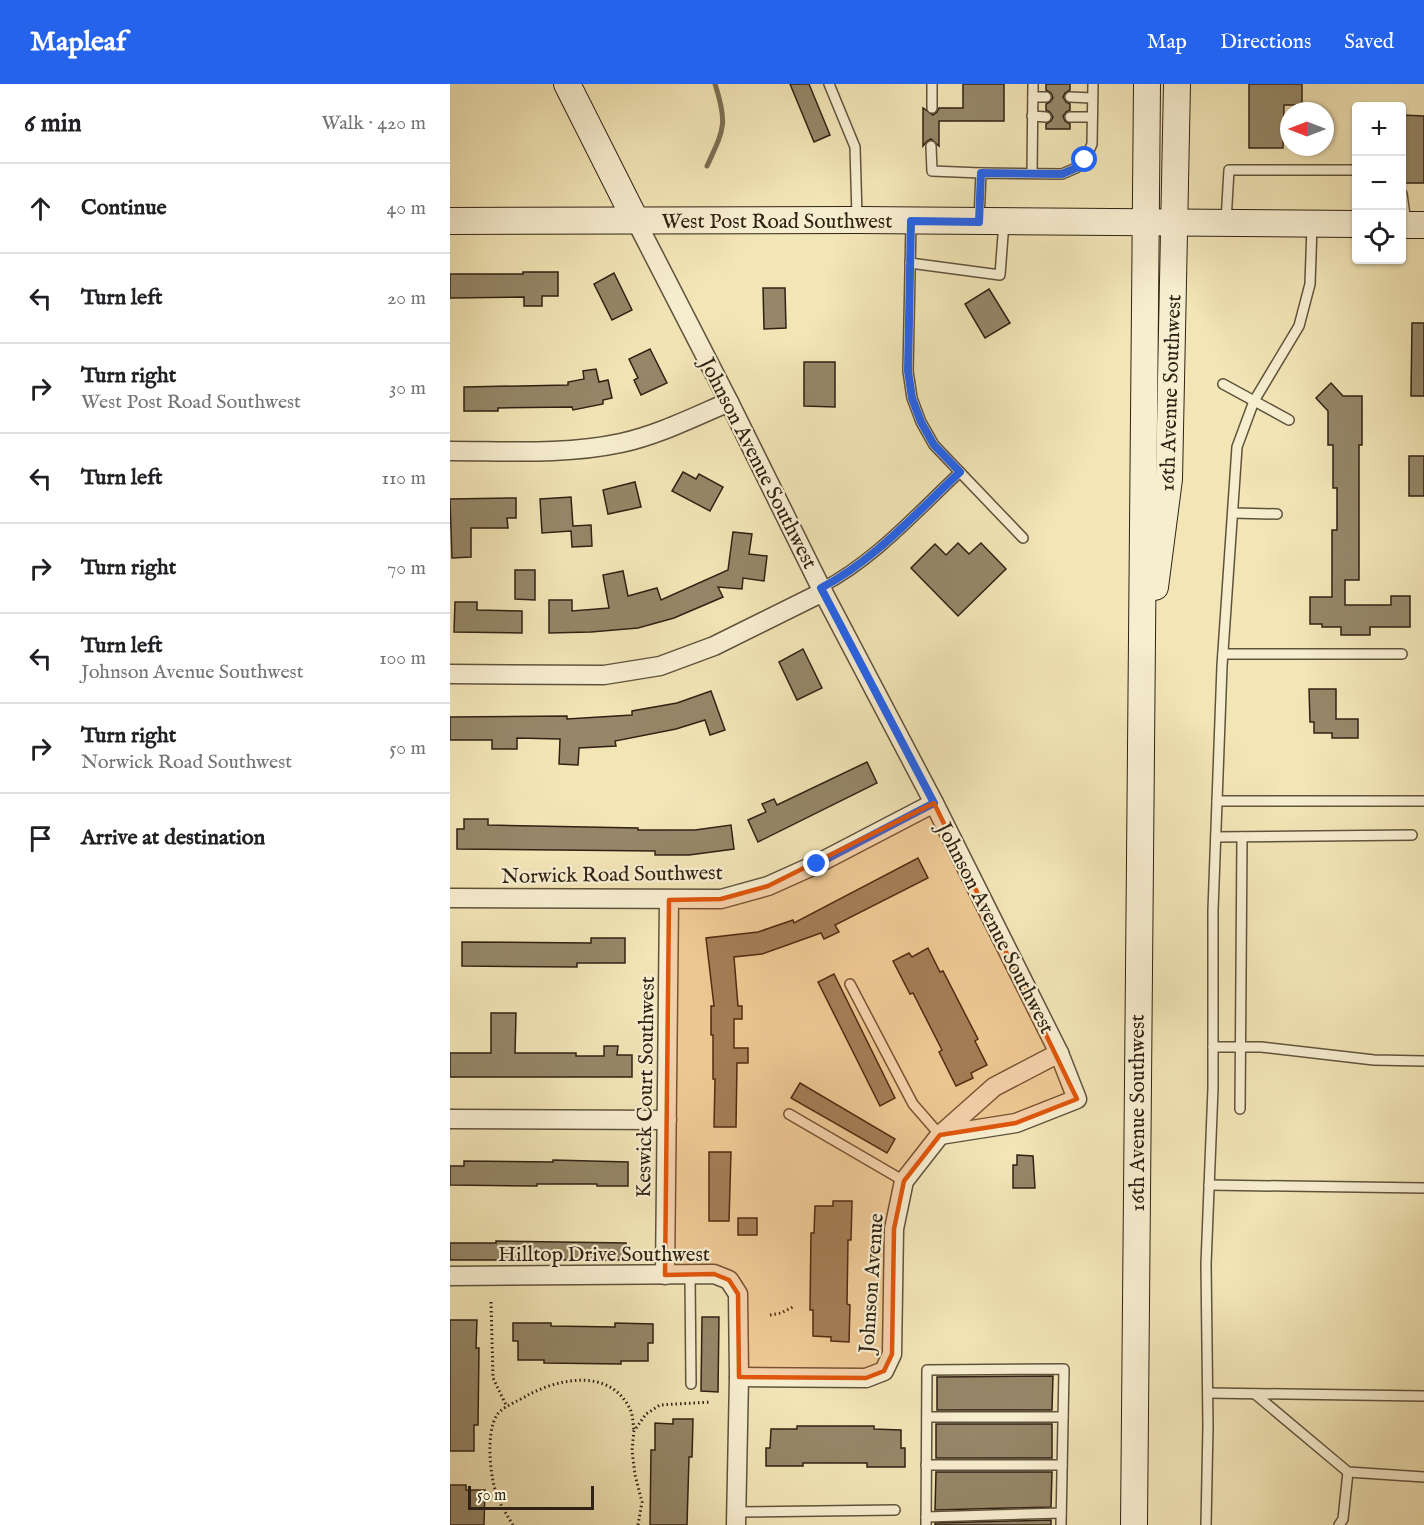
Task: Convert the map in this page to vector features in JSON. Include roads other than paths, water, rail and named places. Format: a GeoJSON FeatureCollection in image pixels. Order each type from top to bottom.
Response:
{"type":"FeatureCollection","features":[{"type":"Feature","properties":{"kind":"main road","name":"Johnson Avenue Southwest"},"geometry":{"type":"LineString","coordinates":[[567,84],[636,221]]}},
{"type":"Feature","properties":{"kind":"main road","name":"16th Avenue Southwest"},"geometry":{"type":"LineString","coordinates":[[1134,1525],[1147,84]]}},
{"type":"Feature","properties":{"kind":"main road","name":"16th Avenue Southwest"},"geometry":{"type":"LineString","coordinates":[[1141,700],[1169,478],[1177,84]]}},
{"type":"Feature","properties":{"kind":"main road","name":"West Post Road Southwest"},"geometry":{"type":"LineString","coordinates":[[450,221],[857,220],[1352,224]]}},
{"type":"Feature","properties":{"kind":"street","name":"Johnson Avenue Southwest"},"geometry":{"type":"LineString","coordinates":[[636,221],[822,590],[934,803],[1059,1053],[1077,1100],[1016,1123],[940,1135]]}},
{"type":"Feature","properties":{"kind":"street"},"geometry":{"type":"LineString","coordinates":[[450,451],[572,451],[622,443],[669,428],[729,402]]}},
{"type":"Feature","properties":{"kind":"street"},"geometry":{"type":"LineString","coordinates":[[450,674],[604,675],[660,666],[714,646],[822,590]]}},
{"type":"Feature","properties":{"kind":"street","name":"Norwick Road Southwest"},"geometry":{"type":"LineString","coordinates":[[450,898],[669,900],[720,898],[768,886],[817,864],[934,803]]}},
{"type":"Feature","properties":{"kind":"street","name":"Keswick Court Southwest"},"geometry":{"type":"LineString","coordinates":[[665,1275],[669,900]]}},
{"type":"Feature","properties":{"kind":"street","name":"Johnson Avenue"},"geometry":{"type":"LineString","coordinates":[[739,1377],[866,1378],[884,1371],[892,1354],[894,1229],[904,1181],[940,1135],[994,1087],[1059,1053]]}},
{"type":"Feature","properties":{"kind":"street"},"geometry":{"type":"LineString","coordinates":[[450,1119],[667,1120]]}},
{"type":"Feature","properties":{"kind":"street","name":"Hilltop Drive Southwest"},"geometry":{"type":"LineString","coordinates":[[450,1276],[714,1275],[729,1280],[738,1294],[736,1518]]}},
{"type":"Feature","properties":{"kind":"lane"},"geometry":{"type":"LineString","coordinates":[[829,84],[855,147],[857,220]]}},
{"type":"Feature","properties":{"kind":"lane"},"geometry":{"type":"LineString","coordinates":[[932,84],[932,108]]}},
{"type":"Feature","properties":{"kind":"lane"},"geometry":{"type":"LineString","coordinates":[[1032,173],[1033,84]]}},
{"type":"Feature","properties":{"kind":"lane"},"geometry":{"type":"LineString","coordinates":[[931,146],[932,171],[1062,174],[1076,168],[1085,160],[1092,144],[1092,84]]}},
{"type":"Feature","properties":{"kind":"lane"},"geometry":{"type":"LineString","coordinates":[[1033,97],[1046,97]]}},
{"type":"Feature","properties":{"kind":"lane"},"geometry":{"type":"LineString","coordinates":[[1070,97],[1092,98]]}},
{"type":"Feature","properties":{"kind":"lane"},"geometry":{"type":"LineString","coordinates":[[1032,116],[1046,117]]}},
{"type":"Feature","properties":{"kind":"lane"},"geometry":{"type":"LineString","coordinates":[[1070,117],[1092,117]]}},
{"type":"Feature","properties":{"kind":"lane"},"geometry":{"type":"LineString","coordinates":[[1226,223],[1229,170],[1352,170]]}},
{"type":"Feature","properties":{"kind":"lane"},"geometry":{"type":"LineString","coordinates":[[910,263],[1000,275],[981,173]]}},
{"type":"Feature","properties":{"kind":"lane"},"geometry":{"type":"LineString","coordinates":[[1406,210],[1411,225]]}},
{"type":"Feature","properties":{"kind":"lane"},"geometry":{"type":"LineString","coordinates":[[911,221],[908,371],[912,398],[921,422],[934,445],[1023,538]]}},
{"type":"Feature","properties":{"kind":"lane"},"geometry":{"type":"LineString","coordinates":[[1206,1525],[1208,1393],[1206,1264],[1213,1047],[1213,910],[1223,654],[1237,447],[1254,401],[1299,326],[1310,284],[1313,224]]}},
{"type":"Feature","properties":{"kind":"lane"},"geometry":{"type":"LineString","coordinates":[[1223,384],[1289,420]]}},
{"type":"Feature","properties":{"kind":"lane"},"geometry":{"type":"LineString","coordinates":[[822,590],[863,562],[960,472]]}},
{"type":"Feature","properties":{"kind":"lane"},"geometry":{"type":"LineString","coordinates":[[1233,513],[1277,514]]}},
{"type":"Feature","properties":{"kind":"lane"},"geometry":{"type":"LineString","coordinates":[[1223,654],[1402,654]]}},
{"type":"Feature","properties":{"kind":"lane"},"geometry":{"type":"LineString","coordinates":[[1217,801],[1424,801]]}},
{"type":"Feature","properties":{"kind":"lane"},"geometry":{"type":"LineString","coordinates":[[1216,837],[1412,835]]}},
{"type":"Feature","properties":{"kind":"lane"},"geometry":{"type":"LineString","coordinates":[[1240,1109],[1242,837]]}},
{"type":"Feature","properties":{"kind":"lane"},"geometry":{"type":"LineString","coordinates":[[850,984],[913,1104],[940,1135]]}},
{"type":"Feature","properties":{"kind":"lane"},"geometry":{"type":"LineString","coordinates":[[1213,1047],[1261,1047],[1374,1060],[1424,1061]]}},
{"type":"Feature","properties":{"kind":"lane"},"geometry":{"type":"LineString","coordinates":[[789,1114],[904,1181]]}},
{"type":"Feature","properties":{"kind":"lane"},"geometry":{"type":"LineString","coordinates":[[1209,1185],[1424,1188]]}},
{"type":"Feature","properties":{"kind":"lane"},"geometry":{"type":"LineString","coordinates":[[690,1275],[691,1384]]}},
{"type":"Feature","properties":{"kind":"lane"},"geometry":{"type":"LineString","coordinates":[[1060,1525],[1061,1513],[1064,1369],[927,1370],[926,1521],[1061,1513]]}},
{"type":"Feature","properties":{"kind":"lane"},"geometry":{"type":"LineString","coordinates":[[1208,1393],[1424,1396]]}},
{"type":"Feature","properties":{"kind":"lane"},"geometry":{"type":"LineString","coordinates":[[1255,1394],[1348,1472],[1424,1477]]}},
{"type":"Feature","properties":{"kind":"lane"},"geometry":{"type":"LineString","coordinates":[[927,1417],[1063,1417]]}},
{"type":"Feature","properties":{"kind":"lane"},"geometry":{"type":"LineString","coordinates":[[926,1465],[1062,1465]]}},
{"type":"Feature","properties":{"kind":"lane"},"geometry":{"type":"LineString","coordinates":[[1339,1525],[1343,1519],[1348,1472]]}},
{"type":"Feature","properties":{"kind":"lane"},"geometry":{"type":"LineString","coordinates":[[736,1518],[895,1510]]}},
{"type":"Feature","properties":{"kind":"waterway"},"geometry":{"type":"LineString","coordinates":[[707,166],[717,143],[723,118],[715,84]]}}]}
